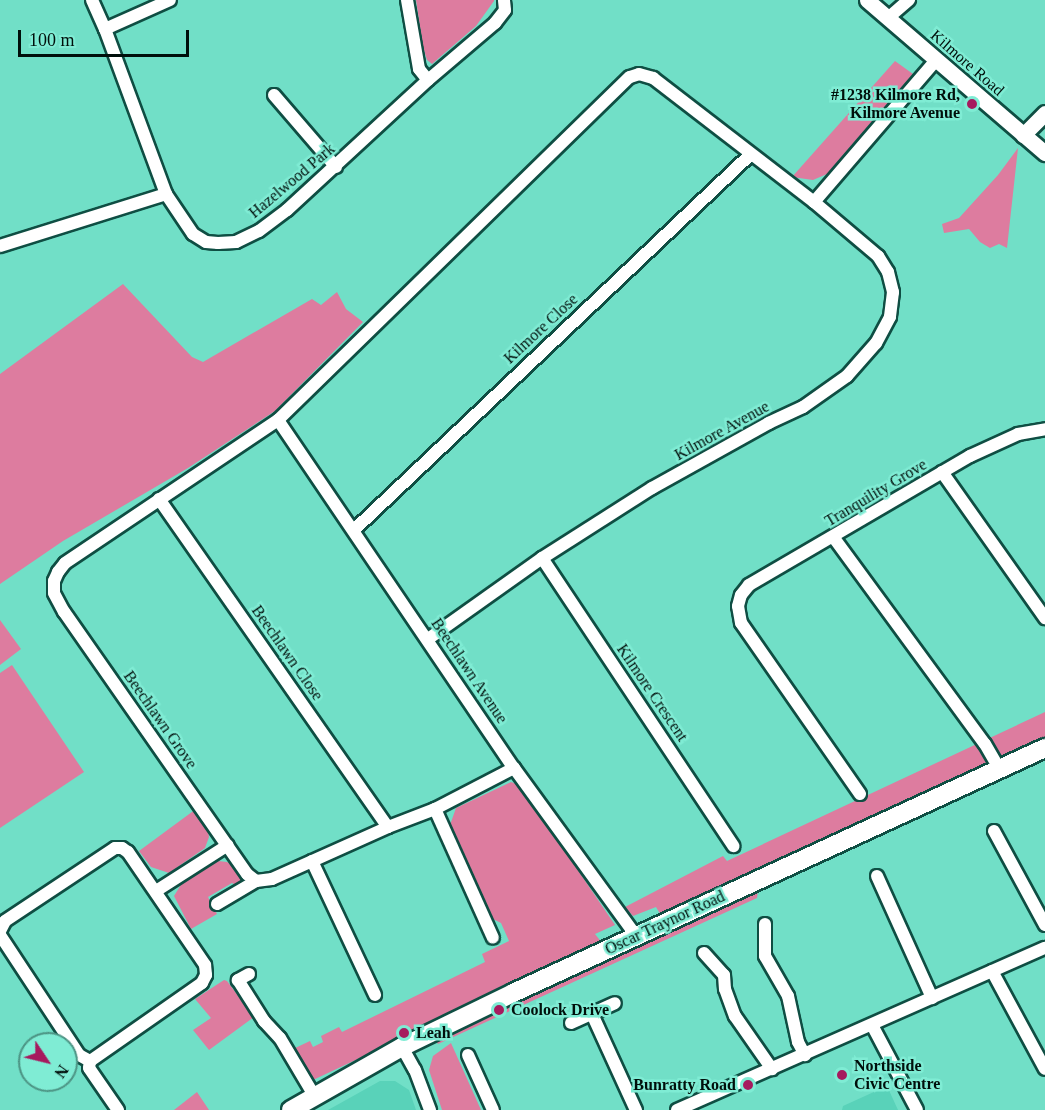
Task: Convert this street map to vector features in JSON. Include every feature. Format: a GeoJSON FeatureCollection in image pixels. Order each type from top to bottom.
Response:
{"type":"FeatureCollection","features":[{"type":"Feature","properties":{"kind":"main road","name":"Oscar Traynor Road"},"geometry":{"type":"LineString","coordinates":[[291,1110],[402,1047],[1045,748]]}},
{"type":"Feature","properties":{"kind":"street","name":"Hazelwood Park"},"geometry":{"type":"LineString","coordinates":[[92,0],[105,29],[166,194],[193,234],[206,242],[236,242],[259,231],[287,210],[495,23],[506,9],[504,0]]}},
{"type":"Feature","properties":{"kind":"street"},"geometry":{"type":"LineString","coordinates":[[105,29],[170,0]]}},
{"type":"Feature","properties":{"kind":"street"},"geometry":{"type":"LineString","coordinates":[[407,0],[419,69],[428,81]]}},
{"type":"Feature","properties":{"kind":"street","name":"Kilmore Road"},"geometry":{"type":"LineString","coordinates":[[867,0],[1045,153]]}},
{"type":"Feature","properties":{"kind":"street"},"geometry":{"type":"LineString","coordinates":[[888,18],[909,0]]}},
{"type":"Feature","properties":{"kind":"street"},"geometry":{"type":"LineString","coordinates":[[814,202],[936,60]]}},
{"type":"Feature","properties":{"kind":"street","name":"Kilmore Avenue"},"geometry":{"type":"LineString","coordinates":[[58,572],[65,563],[278,420],[630,77],[639,74],[653,78],[814,202],[878,255],[888,272],[893,292],[890,317],[876,343],[847,376],[803,407],[769,423],[652,488],[542,558],[428,639]]}},
{"type":"Feature","properties":{"kind":"street"},"geometry":{"type":"LineString","coordinates":[[273,95],[336,167]]}},
{"type":"Feature","properties":{"kind":"street"},"geometry":{"type":"LineString","coordinates":[[1023,135],[1045,113]]}},
{"type":"Feature","properties":{"kind":"street","name":"Kilmore Close"},"geometry":{"type":"LineString","coordinates":[[355,529],[752,154]]}},
{"type":"Feature","properties":{"kind":"street"},"geometry":{"type":"LineString","coordinates":[[0,246],[166,194]]}},
{"type":"Feature","properties":{"kind":"street","name":"Beechlawn Avenue"},"geometry":{"type":"LineString","coordinates":[[278,420],[355,529],[514,768],[637,937]]}},
{"type":"Feature","properties":{"kind":"street","name":"Tranquility Grove"},"geometry":{"type":"LineString","coordinates":[[860,794],[741,623],[738,606],[741,595],[749,585],[834,538],[942,472],[1018,434],[1045,429]]}},
{"type":"Feature","properties":{"kind":"street"},"geometry":{"type":"LineString","coordinates":[[942,472],[1045,618]]}},
{"type":"Feature","properties":{"kind":"street","name":"Beechlawn Close"},"geometry":{"type":"LineString","coordinates":[[159,499],[388,826]]}},
{"type":"Feature","properties":{"kind":"street"},"geometry":{"type":"LineString","coordinates":[[834,538],[985,744],[999,768]]}},
{"type":"Feature","properties":{"kind":"street","name":"Kilmore Crescent"},"geometry":{"type":"LineString","coordinates":[[542,558],[733,846]]}},
{"type":"Feature","properties":{"kind":"street","name":"Beechlawn Grove"},"geometry":{"type":"LineString","coordinates":[[58,572],[54,581],[59,603],[247,874],[256,882]]}},
{"type":"Feature","properties":{"kind":"street"},"geometry":{"type":"LineString","coordinates":[[217,904],[256,882],[272,879],[388,826],[435,809],[514,768]]}},
{"type":"Feature","properties":{"kind":"street"},"geometry":{"type":"LineString","coordinates":[[435,809],[493,938]]}},
{"type":"Feature","properties":{"kind":"street"},"geometry":{"type":"LineString","coordinates":[[994,831],[1045,925]]}},
{"type":"Feature","properties":{"kind":"street"},"geometry":{"type":"LineString","coordinates":[[156,891],[228,845]]}},
{"type":"Feature","properties":{"kind":"street"},"geometry":{"type":"LineString","coordinates":[[90,1061],[79,1055],[0,933],[5,921],[115,848],[128,852],[156,891],[205,964],[206,975],[202,983],[90,1061],[89,1068],[118,1110]]}},
{"type":"Feature","properties":{"kind":"street"},"geometry":{"type":"LineString","coordinates":[[312,861],[375,995]]}},
{"type":"Feature","properties":{"kind":"street"},"geometry":{"type":"LineString","coordinates":[[877,876],[932,998]]}},
{"type":"Feature","properties":{"kind":"street"},"geometry":{"type":"LineString","coordinates":[[765,924],[765,956],[789,996],[798,1042],[805,1055]]}},
{"type":"Feature","properties":{"kind":"street"},"geometry":{"type":"LineString","coordinates":[[677,1110],[703,1105],[772,1069],[1045,948]]}},
{"type":"Feature","properties":{"kind":"street"},"geometry":{"type":"LineString","coordinates":[[705,953],[724,975],[725,989],[735,1016],[772,1069]]}},
{"type":"Feature","properties":{"kind":"street"},"geometry":{"type":"LineString","coordinates":[[992,971],[1045,1069]]}},
{"type":"Feature","properties":{"kind":"street"},"geometry":{"type":"LineString","coordinates":[[249,974],[238,980],[264,1021],[280,1038],[315,1097]]}},
{"type":"Feature","properties":{"kind":"street"},"geometry":{"type":"LineString","coordinates":[[571,1023],[615,1003]]}},
{"type":"Feature","properties":{"kind":"street"},"geometry":{"type":"LineString","coordinates":[[592,1014],[636,1110]]}},
{"type":"Feature","properties":{"kind":"street"},"geometry":{"type":"LineString","coordinates":[[872,1025],[917,1110]]}},
{"type":"Feature","properties":{"kind":"street"},"geometry":{"type":"LineString","coordinates":[[402,1047],[415,1070],[430,1110]]}},
{"type":"Feature","properties":{"kind":"street"},"geometry":{"type":"LineString","coordinates":[[468,1055],[493,1110]]}},
{"type":"Feature","properties":{"kind":"shaded area"},"geometry":{"type":"Polygon","coordinates":[[[416,0],[494,1],[476,26],[432,64],[427,60],[423,47],[416,0]]]}},
{"type":"Feature","properties":{"kind":"shaded area"},"geometry":{"type":"Polygon","coordinates":[[[895,61],[913,74],[827,174],[813,180],[792,177],[895,61]]]}},
{"type":"Feature","properties":{"kind":"shaded area"},"geometry":{"type":"Polygon","coordinates":[[[1018,148],[1007,248],[999,244],[990,248],[980,242],[969,229],[944,233],[942,224],[959,218],[998,175],[1018,148]]]}},
{"type":"Feature","properties":{"kind":"shaded area"},"geometry":{"type":"Polygon","coordinates":[[[123,284],[192,357],[203,362],[312,299],[321,305],[337,292],[346,309],[363,322],[275,411],[188,468],[63,541],[0,584],[0,374],[123,284]]]}},
{"type":"Feature","properties":{"kind":"shaded area"},"geometry":{"type":"Polygon","coordinates":[[[0,620],[21,649],[0,665],[0,620]]]}},
{"type":"Feature","properties":{"kind":"shaded area"},"geometry":{"type":"Polygon","coordinates":[[[12,665],[84,772],[0,828],[0,673],[12,665]]]}},
{"type":"Feature","properties":{"kind":"shaded area"},"geometry":{"type":"Polygon","coordinates":[[[1045,712],[1045,739],[662,917],[656,907],[633,916],[625,907],[723,856],[727,861],[1045,712]]]}},
{"type":"Feature","properties":{"kind":"shaded area"},"geometry":{"type":"Polygon","coordinates":[[[511,782],[521,786],[615,925],[595,934],[603,944],[313,1080],[293,1049],[310,1041],[313,1047],[323,1042],[321,1036],[339,1027],[342,1032],[485,962],[482,954],[509,941],[501,923],[489,917],[450,825],[456,808],[511,782]]]}},
{"type":"Feature","properties":{"kind":"shaded area"},"geometry":{"type":"Polygon","coordinates":[[[196,809],[207,825],[209,837],[205,848],[169,873],[151,867],[139,851],[196,809]]]}},
{"type":"Feature","properties":{"kind":"shaded area"},"geometry":{"type":"Polygon","coordinates":[[[218,861],[227,862],[234,867],[243,883],[238,886],[232,883],[208,897],[217,914],[191,929],[174,896],[182,883],[218,861]]]}},
{"type":"Feature","properties":{"kind":"shaded area"},"geometry":{"type":"Polygon","coordinates":[[[758,891],[757,898],[438,1044],[434,1039],[758,891]]]}},
{"type":"Feature","properties":{"kind":"shaded area"},"geometry":{"type":"Polygon","coordinates":[[[224,980],[254,1017],[209,1050],[193,1030],[211,1018],[195,999],[224,980]]]}},
{"type":"Feature","properties":{"kind":"shaded area"},"geometry":{"type":"Polygon","coordinates":[[[451,1043],[481,1110],[442,1110],[429,1070],[433,1056],[451,1043]]]}},
{"type":"Feature","properties":{"kind":"shaded area"},"geometry":{"type":"Polygon","coordinates":[[[380,1081],[395,1081],[409,1090],[416,1110],[328,1110],[380,1081]]]}},
{"type":"Feature","properties":{"kind":"shaded area"},"geometry":{"type":"Polygon","coordinates":[[[887,1086],[898,1110],[842,1110],[843,1106],[887,1086]]]}},
{"type":"Feature","properties":{"kind":"shaded area"},"geometry":{"type":"Polygon","coordinates":[[[197,1092],[209,1110],[174,1110],[197,1092]]]}},
{"type":"Feature","properties":{"kind":"place","name":"#1238 Kilmore Rd, Kilmore Avenue"},"geometry":{"type":"Point","coordinates":[972,104]}},
{"type":"Feature","properties":{"kind":"place","name":"Coolock Drive"},"geometry":{"type":"Point","coordinates":[499,1010]}},
{"type":"Feature","properties":{"kind":"place","name":"Leah"},"geometry":{"type":"Point","coordinates":[404,1033]}},
{"type":"Feature","properties":{"kind":"place","name":"Northside Civic Centre"},"geometry":{"type":"Point","coordinates":[842,1075]}},
{"type":"Feature","properties":{"kind":"place","name":"Bunratty Road"},"geometry":{"type":"Point","coordinates":[748,1085]}}]}
